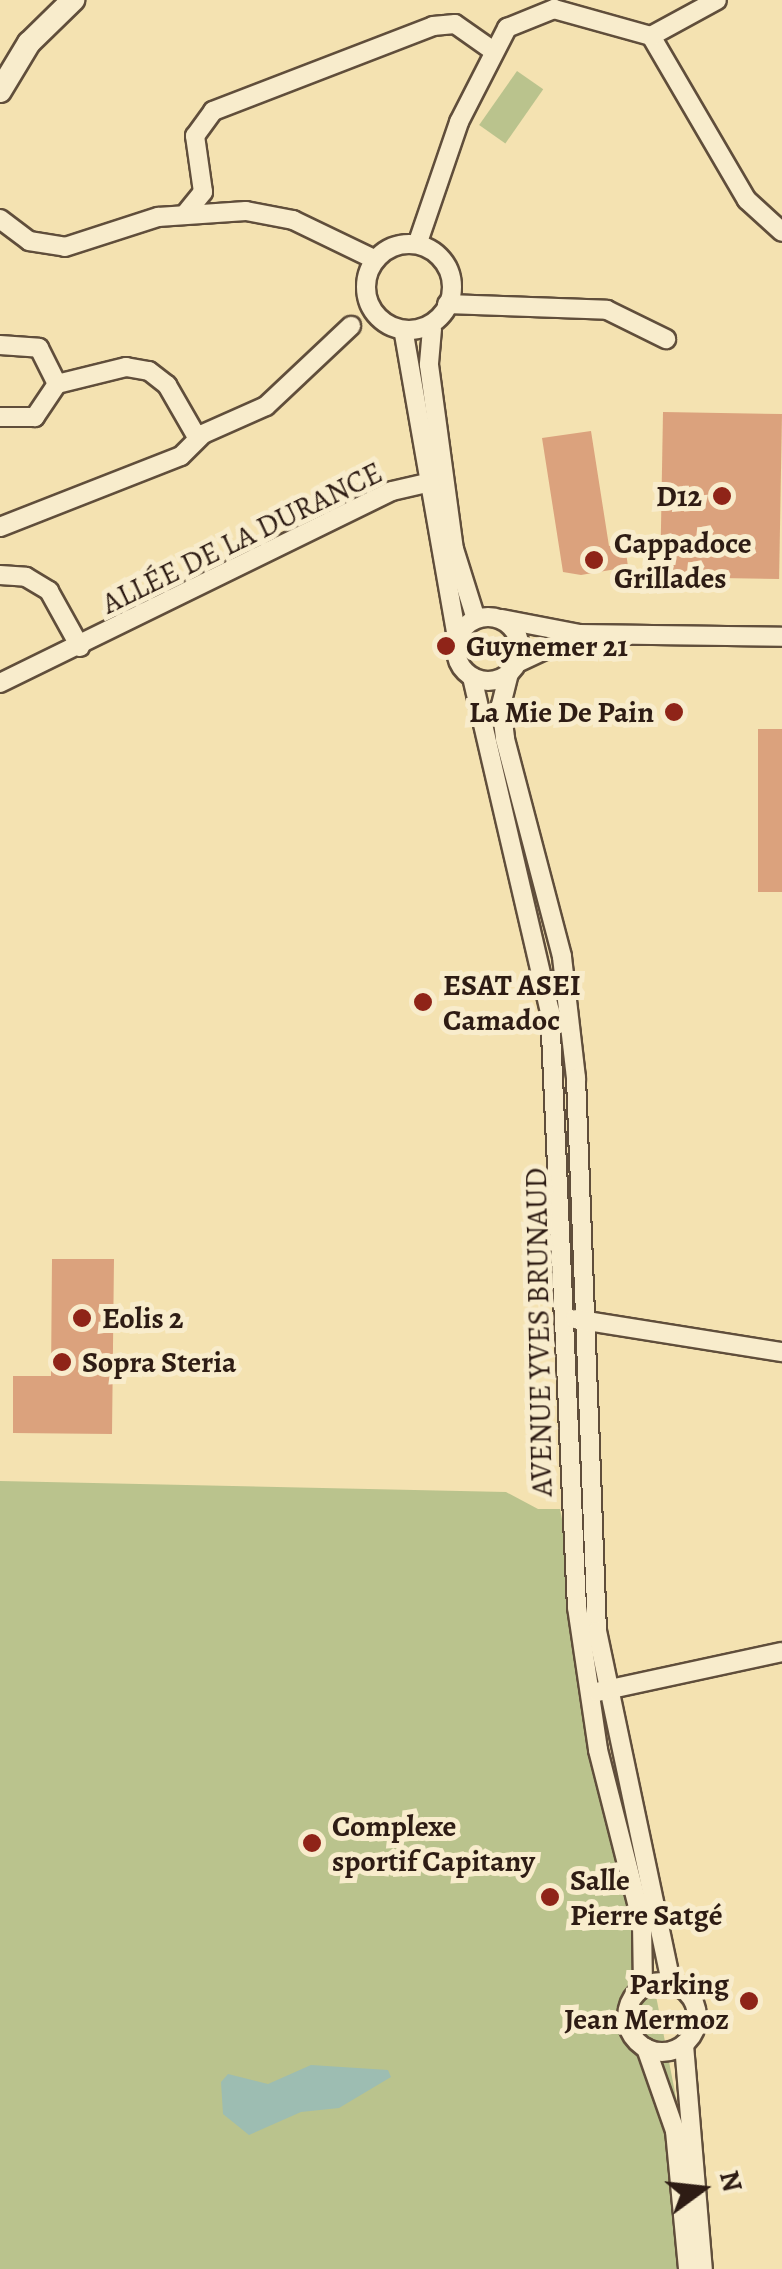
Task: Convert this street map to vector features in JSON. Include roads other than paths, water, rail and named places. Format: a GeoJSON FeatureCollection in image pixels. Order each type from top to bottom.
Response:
{"type":"FeatureCollection","features":[{"type":"Feature","properties":{"kind":"main road"},"geometry":{"type":"LineString","coordinates":[[0,92],[29,44],[72,0]]}},
{"type":"Feature","properties":{"kind":"street"},"geometry":{"type":"LineString","coordinates":[[418,242],[492,50],[516,22],[548,9],[651,36],[718,0]]}},
{"type":"Feature","properties":{"kind":"street"},"geometry":{"type":"LineString","coordinates":[[186,212],[203,192],[195,136],[213,110],[433,26],[455,24],[492,50]]}},
{"type":"Feature","properties":{"kind":"street"},"geometry":{"type":"LineString","coordinates":[[651,36],[747,200],[782,232]]}},
{"type":"Feature","properties":{"kind":"street"},"geometry":{"type":"LineString","coordinates":[[0,219],[30,241],[65,246],[186,212],[292,220],[374,260]]}},
{"type":"Feature","properties":{"kind":"street"},"geometry":{"type":"LineString","coordinates":[[432,329],[404,334],[388,325],[373,296],[374,260],[390,245],[418,242],[438,258],[447,304],[432,329],[429,365],[454,549],[476,618]]}},
{"type":"Feature","properties":{"kind":"street"},"geometry":{"type":"LineString","coordinates":[[447,304],[607,310],[666,339]]}},
{"type":"Feature","properties":{"kind":"street"},"geometry":{"type":"LineString","coordinates":[[0,527],[153,472],[198,438],[266,406],[351,326]]}},
{"type":"Feature","properties":{"kind":"street"},"geometry":{"type":"LineString","coordinates":[[404,334],[458,661],[472,677],[514,668],[579,634]]}},
{"type":"Feature","properties":{"kind":"street"},"geometry":{"type":"LineString","coordinates":[[0,344],[40,348],[57,384]]}},
{"type":"Feature","properties":{"kind":"street"},"geometry":{"type":"LineString","coordinates":[[0,417],[35,417],[57,384],[143,369],[167,385],[198,438]]}},
{"type":"Feature","properties":{"kind":"street","name":"ALLÉE DE LA DURANCE"},"geometry":{"type":"LineString","coordinates":[[0,684],[80,648],[392,491],[430,482]]}},
{"type":"Feature","properties":{"kind":"street","name":"ALLÉE DE LA DURANCE"},"geometry":{"type":"LineString","coordinates":[[0,575],[26,576],[49,592],[80,648]]}},
{"type":"Feature","properties":{"kind":"street"},"geometry":{"type":"LineString","coordinates":[[476,618],[502,619],[579,634],[782,637]]}},
{"type":"Feature","properties":{"kind":"street"},"geometry":{"type":"LineString","coordinates":[[457,639],[476,618]]}},
{"type":"Feature","properties":{"kind":"street"},"geometry":{"type":"LineString","coordinates":[[502,619],[518,636],[514,668]]}},
{"type":"Feature","properties":{"kind":"street","name":"AVENUE YVES BRUNAUD"},"geometry":{"type":"LineString","coordinates":[[514,668],[501,706],[505,739],[562,957],[585,1206],[596,1692],[671,1984]]}},
{"type":"Feature","properties":{"kind":"street","name":"AVENUE YVES BRUNAUD"},"geometry":{"type":"LineString","coordinates":[[472,677],[548,993],[559,1079],[564,1318],[596,1692],[642,1923],[643,1988]]}},
{"type":"Feature","properties":{"kind":"street"},"geometry":{"type":"LineString","coordinates":[[564,1318],[782,1352]]}},
{"type":"Feature","properties":{"kind":"street"},"geometry":{"type":"LineString","coordinates":[[596,1692],[782,1652]]}},
{"type":"Feature","properties":{"kind":"street"},"geometry":{"type":"LineString","coordinates":[[688,2269],[675,2132],[646,2048],[628,2020],[643,1988],[671,1984],[696,2007],[684,2044],[703,2269]]}},
{"type":"Feature","properties":{"kind":"street"},"geometry":{"type":"LineString","coordinates":[[646,2048],[684,2044]]}},
{"type":"Feature","properties":{"kind":"water"},"geometry":{"type":"Polygon","coordinates":[[[311,2065],[388,2070],[391,2077],[339,2108],[301,2112],[249,2135],[223,2114],[221,2082],[228,2074],[268,2084],[311,2065]]]}},
{"type":"Feature","properties":{"kind":"place","name":"D12"},"geometry":{"type":"Point","coordinates":[722,496]}},
{"type":"Feature","properties":{"kind":"place","name":"Cappadoce Grillades"},"geometry":{"type":"Point","coordinates":[594,560]}},
{"type":"Feature","properties":{"kind":"place","name":"Guynemer 21"},"geometry":{"type":"Point","coordinates":[446,646]}},
{"type":"Feature","properties":{"kind":"place","name":"La Mie De Pain"},"geometry":{"type":"Point","coordinates":[674,712]}},
{"type":"Feature","properties":{"kind":"place","name":"ESAT ASEI Camadoc"},"geometry":{"type":"Point","coordinates":[423,1002]}},
{"type":"Feature","properties":{"kind":"place","name":"Eolis 2"},"geometry":{"type":"Point","coordinates":[82,1318]}},
{"type":"Feature","properties":{"kind":"place","name":"Sopra Steria"},"geometry":{"type":"Point","coordinates":[62,1362]}},
{"type":"Feature","properties":{"kind":"place","name":"Complexe sportif Capitany"},"geometry":{"type":"Point","coordinates":[312,1843]}},
{"type":"Feature","properties":{"kind":"place","name":"Salle Pierre Satgé"},"geometry":{"type":"Point","coordinates":[550,1897]}},
{"type":"Feature","properties":{"kind":"place","name":"Parking Jean Mermoz"},"geometry":{"type":"Point","coordinates":[749,2001]}}]}
